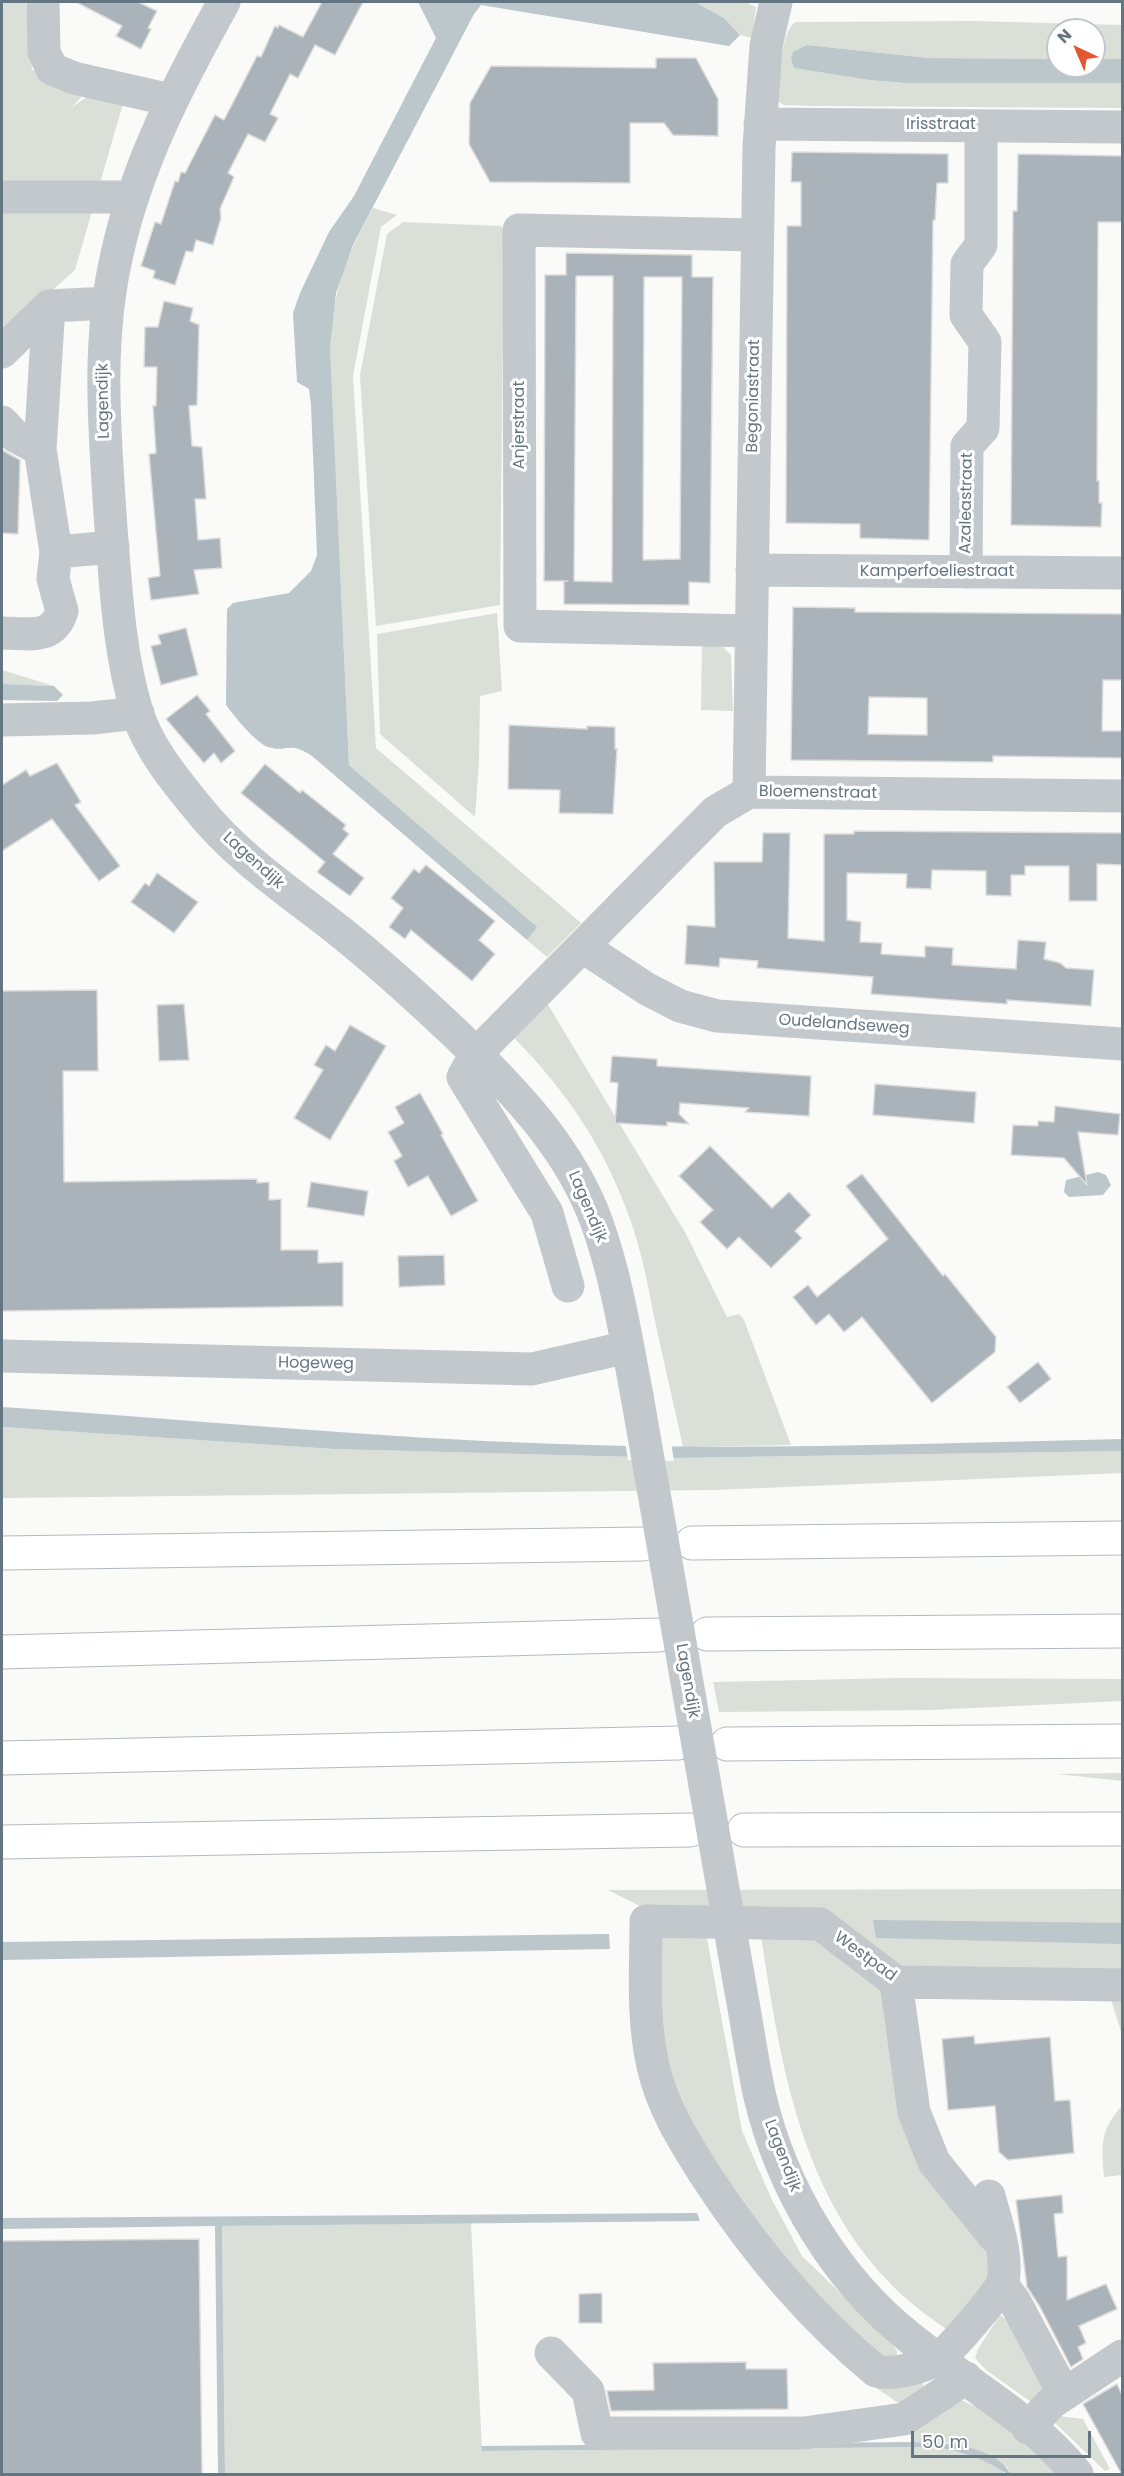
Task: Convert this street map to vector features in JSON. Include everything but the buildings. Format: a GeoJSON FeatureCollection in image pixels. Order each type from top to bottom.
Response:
{"type":"FeatureCollection","features":[{"type":"Feature","properties":{"kind":"highway"},"geometry":{"type":"LineString","coordinates":[[692,1543],[1122,1538]]}},
{"type":"Feature","properties":{"kind":"highway"},"geometry":{"type":"LineString","coordinates":[[2,1553],[642,1544]]}},
{"type":"Feature","properties":{"kind":"highway"},"geometry":{"type":"LineString","coordinates":[[707,1634],[1122,1632]]}},
{"type":"Feature","properties":{"kind":"highway"},"geometry":{"type":"LineString","coordinates":[[2,1652],[659,1635]]}},
{"type":"Feature","properties":{"kind":"highway"},"geometry":{"type":"LineString","coordinates":[[727,1744],[1122,1741]]}},
{"type":"Feature","properties":{"kind":"highway"},"geometry":{"type":"LineString","coordinates":[[2,1758],[679,1743]]}},
{"type":"Feature","properties":{"kind":"highway"},"geometry":{"type":"LineString","coordinates":[[744,1830],[1122,1829]]}},
{"type":"Feature","properties":{"kind":"highway"},"geometry":{"type":"LineString","coordinates":[[2,1842],[690,1830]]}},
{"type":"Feature","properties":{"kind":"street"},"geometry":{"type":"LineString","coordinates":[[43,2],[44,52],[52,69],[74,78],[171,100]]}},
{"type":"Feature","properties":{"kind":"street","name":"Lagendijk"},"geometry":{"type":"LineString","coordinates":[[224,2],[171,100],[147,155],[132,198],[117,254],[104,333],[103,407],[113,548],[124,653],[138,713],[148,737],[164,763],[199,810],[237,850],[346,936],[477,1054],[544,1126],[568,1163],[596,1220],[617,1291],[760,2098],[780,2160],[809,2220],[841,2267],[884,2314],[908,2336],[966,2378],[1055,2450],[1077,2475]]}},
{"type":"Feature","properties":{"kind":"street","name":"Begoniastraat"},"geometry":{"type":"LineString","coordinates":[[749,792],[756,235],[760,124],[766,46],[776,2]]}},
{"type":"Feature","properties":{"kind":"street","name":"Irisstraat"},"geometry":{"type":"LineString","coordinates":[[760,124],[1122,127]]}},
{"type":"Feature","properties":{"kind":"street","name":"Azaleastraat"},"geometry":{"type":"LineString","coordinates":[[966,572],[967,446],[982,428],[985,342],[966,315],[967,264],[981,245],[981,126]]}},
{"type":"Feature","properties":{"kind":"street"},"geometry":{"type":"LineString","coordinates":[[2,197],[132,198]]}},
{"type":"Feature","properties":{"kind":"street","name":"Anjerstraat"},"geometry":{"type":"LineString","coordinates":[[751,631],[520,626],[519,230],[756,235]]}},
{"type":"Feature","properties":{"kind":"street"},"geometry":{"type":"LineString","coordinates":[[2,352],[49,306],[108,303]]}},
{"type":"Feature","properties":{"kind":"street"},"geometry":{"type":"LineString","coordinates":[[2,633],[45,633],[55,627],[63,610],[53,579],[57,552],[40,449],[49,306]]}},
{"type":"Feature","properties":{"kind":"street"},"geometry":{"type":"LineString","coordinates":[[2,422],[15,436],[40,449]]}},
{"type":"Feature","properties":{"kind":"street"},"geometry":{"type":"LineString","coordinates":[[57,552],[113,548]]}},
{"type":"Feature","properties":{"kind":"street","name":"Kamperfoeliestraat"},"geometry":{"type":"LineString","coordinates":[[752,570],[1122,573]]}},
{"type":"Feature","properties":{"kind":"street"},"geometry":{"type":"LineString","coordinates":[[2,720],[92,718],[138,713]]}},
{"type":"Feature","properties":{"kind":"street","name":"Bloemenstraat"},"geometry":{"type":"LineString","coordinates":[[568,1286],[547,1213],[463,1077],[477,1054],[714,812],[749,792],[1122,796]]}},
{"type":"Feature","properties":{"kind":"street","name":"Oudelandseweg"},"geometry":{"type":"LineString","coordinates":[[583,946],[647,989],[680,1006],[717,1016],[1122,1044]]}},
{"type":"Feature","properties":{"kind":"street","name":"Hogeweg"},"geometry":{"type":"LineString","coordinates":[[2,1356],[532,1369],[628,1347]]}},
{"type":"Feature","properties":{"kind":"street","name":"Westpad"},"geometry":{"type":"LineString","coordinates":[[939,2359],[896,2373],[885,2374],[876,2371],[781,2278],[721,2198],[680,2134],[664,2103],[653,2066],[645,2008],[646,1920],[819,1924],[896,1982],[1122,1985]]}},
{"type":"Feature","properties":{"kind":"street"},"geometry":{"type":"LineString","coordinates":[[896,1982],[914,2112],[934,2162],[980,2217],[1001,2247]]}},
{"type":"Feature","properties":{"kind":"street"},"geometry":{"type":"LineString","coordinates":[[939,2359],[1003,2286],[1005,2269],[989,2196]]}},
{"type":"Feature","properties":{"kind":"street"},"geometry":{"type":"LineString","coordinates":[[1003,2286],[1015,2302],[1064,2394]]}},
{"type":"Feature","properties":{"kind":"street"},"geometry":{"type":"LineString","coordinates":[[551,2353],[588,2391],[597,2433],[804,2433],[904,2419],[966,2378]]}},
{"type":"Feature","properties":{"kind":"street"},"geometry":{"type":"LineString","coordinates":[[1028,2428],[1052,2403],[1122,2356]]}},
{"type":"Feature","properties":{"kind":"shaded area"},"geometry":{"type":"Polygon","coordinates":[[[2,2],[26,2],[32,70],[91,87],[71,108],[92,93],[124,100],[75,270],[2,335],[2,2]]]}},
{"type":"Feature","properties":{"kind":"shaded area"},"geometry":{"type":"Polygon","coordinates":[[[418,2],[695,2],[724,18],[740,35],[729,46],[481,5],[474,14],[353,245],[336,293],[330,346],[349,765],[537,927],[527,940],[312,756],[298,749],[263,745],[226,705],[227,609],[233,603],[289,593],[311,571],[317,555],[311,405],[309,389],[297,382],[293,313],[329,232],[354,196],[436,38],[418,2]]]}},
{"type":"Feature","properties":{"kind":"shaded area"},"geometry":{"type":"Polygon","coordinates":[[[695,2],[745,2],[756,7],[752,38],[740,35],[724,18],[695,2]]]}},
{"type":"Feature","properties":{"kind":"shaded area"},"geometry":{"type":"Polygon","coordinates":[[[796,22],[1046,23],[1046,59],[929,58],[807,45],[791,59],[795,68],[869,80],[905,83],[1122,83],[1122,108],[784,105],[777,101],[783,46],[791,27],[796,22]]]}},
{"type":"Feature","properties":{"kind":"shaded area"},"geometry":{"type":"Polygon","coordinates":[[[1106,25],[1122,25],[1122,59],[1106,59],[1106,25]]]}},
{"type":"Feature","properties":{"kind":"shaded area"},"geometry":{"type":"Polygon","coordinates":[[[807,45],[929,58],[1046,59],[1046,78],[1106,78],[1106,59],[1122,59],[1122,83],[905,83],[869,80],[794,68],[791,59],[793,52],[807,45]]]}},
{"type":"Feature","properties":{"kind":"shaded area"},"geometry":{"type":"Polygon","coordinates":[[[373,208],[397,215],[381,227],[353,376],[376,748],[581,923],[547,957],[527,940],[536,927],[349,765],[330,346],[334,307],[342,274],[355,242],[373,208]]]}},
{"type":"Feature","properties":{"kind":"shaded area"},"geometry":{"type":"Polygon","coordinates":[[[403,222],[501,226],[504,233],[500,605],[376,626],[360,375],[387,234],[403,222]]]}},
{"type":"Feature","properties":{"kind":"shaded area"},"geometry":{"type":"Polygon","coordinates":[[[497,613],[502,691],[480,696],[475,817],[380,734],[377,634],[497,613]]]}},
{"type":"Feature","properties":{"kind":"shaded area"},"geometry":{"type":"Polygon","coordinates":[[[702,645],[722,646],[731,655],[733,711],[701,710],[702,645]]]}},
{"type":"Feature","properties":{"kind":"shaded area"},"geometry":{"type":"Polygon","coordinates":[[[2,670],[54,686],[2,684],[2,670]]]}},
{"type":"Feature","properties":{"kind":"shaded area"},"geometry":{"type":"Polygon","coordinates":[[[2,684],[54,686],[63,695],[57,701],[2,700],[2,684]]]}},
{"type":"Feature","properties":{"kind":"shaded area"},"geometry":{"type":"Polygon","coordinates":[[[547,1003],[686,1234],[727,1317],[739,1314],[744,1320],[791,1445],[683,1447],[641,1257],[620,1194],[597,1145],[583,1122],[551,1079],[515,1039],[519,1031],[547,1003]]]}},
{"type":"Feature","properties":{"kind":"shaded area"},"geometry":{"type":"Polygon","coordinates":[[[1098,1172],[1106,1175],[1111,1185],[1103,1195],[1069,1197],[1064,1192],[1066,1180],[1098,1172]]]}},
{"type":"Feature","properties":{"kind":"shaded area"},"geometry":{"type":"Polygon","coordinates":[[[2,1407],[349,1433],[559,1444],[770,1447],[1122,1439],[1122,1451],[674,1458],[333,1449],[2,1427],[2,1407]]]}},
{"type":"Feature","properties":{"kind":"shaded area"},"geometry":{"type":"Polygon","coordinates":[[[2,1427],[333,1449],[674,1458],[1122,1451],[1122,1473],[713,1490],[2,1498],[2,1427]]]}},
{"type":"Feature","properties":{"kind":"shaded area"},"geometry":{"type":"Polygon","coordinates":[[[899,1678],[1122,1679],[1122,1701],[930,1710],[719,1712],[713,1682],[899,1678]]]}},
{"type":"Feature","properties":{"kind":"shaded area"},"geometry":{"type":"Polygon","coordinates":[[[1122,1773],[1122,1781],[1057,1774],[1122,1773]]]}},
{"type":"Feature","properties":{"kind":"shaded area"},"geometry":{"type":"Polygon","coordinates":[[[1122,1889],[1122,1973],[923,1970],[888,1964],[872,1950],[640,1906],[608,1890],[1122,1889]]]}},
{"type":"Feature","properties":{"kind":"shaded area"},"geometry":{"type":"Polygon","coordinates":[[[873,1920],[1122,1923],[1122,1944],[876,1938],[873,1920]]]}},
{"type":"Feature","properties":{"kind":"shaded area"},"geometry":{"type":"Polygon","coordinates":[[[799,1928],[858,1960],[892,2006],[900,2052],[979,2221],[996,2280],[953,2334],[927,2315],[886,2279],[856,2242],[831,2202],[812,2159],[785,2069],[760,1929],[799,1928]]]}},
{"type":"Feature","properties":{"kind":"shaded area"},"geometry":{"type":"Polygon","coordinates":[[[706,1933],[742,2131],[772,2200],[802,2256],[892,2343],[897,2351],[897,2359],[873,2362],[729,2195],[662,2063],[655,1934],[706,1933]]]}},
{"type":"Feature","properties":{"kind":"shaded area"},"geometry":{"type":"Polygon","coordinates":[[[609,1934],[610,1949],[2,1960],[2,1942],[609,1934]]]}},
{"type":"Feature","properties":{"kind":"shaded area"},"geometry":{"type":"Polygon","coordinates":[[[1109,1993],[1122,1993],[1122,2035],[1109,1993]]]}},
{"type":"Feature","properties":{"kind":"shaded area"},"geometry":{"type":"Polygon","coordinates":[[[1122,2106],[1122,2175],[1104,2177],[1103,2156],[1106,2131],[1122,2106]]]}},
{"type":"Feature","properties":{"kind":"shaded area"},"geometry":{"type":"Polygon","coordinates":[[[697,2213],[700,2221],[222,2226],[225,2474],[218,2474],[215,2226],[2,2229],[2,2218],[697,2213]]]}},
{"type":"Feature","properties":{"kind":"shaded area"},"geometry":{"type":"Polygon","coordinates":[[[471,2223],[482,2451],[933,2447],[972,2455],[990,2463],[1005,2474],[225,2474],[222,2226],[471,2223]]]}},
{"type":"Feature","properties":{"kind":"shaded area"},"geometry":{"type":"Polygon","coordinates":[[[1000,2315],[1033,2341],[1057,2389],[1038,2407],[986,2370],[975,2358],[978,2349],[1000,2315]]]}},
{"type":"Feature","properties":{"kind":"shaded area"},"geometry":{"type":"Polygon","coordinates":[[[855,2373],[922,2380],[923,2389],[904,2407],[855,2373]]]}},
{"type":"Feature","properties":{"kind":"shaded area"},"geometry":{"type":"Polygon","coordinates":[[[959,2399],[983,2410],[1060,2474],[1011,2474],[1007,2467],[949,2443],[914,2442],[909,2428],[959,2399]]]}},
{"type":"Feature","properties":{"kind":"shaded area"},"geometry":{"type":"Polygon","coordinates":[[[1051,2415],[1083,2419],[1110,2469],[1105,2471],[1050,2418],[1051,2415]]]}},
{"type":"Feature","properties":{"kind":"shaded area"},"geometry":{"type":"Polygon","coordinates":[[[940,2443],[980,2451],[1003,2464],[1011,2474],[970,2455],[933,2447],[482,2451],[481,2446],[940,2443]]]}},
{"type":"Feature","properties":{"kind":"pier"},"geometry":{"type":"Polygon","coordinates":[[[625,1442],[671,1443],[674,1461],[628,1460],[625,1442]]]}}]}
